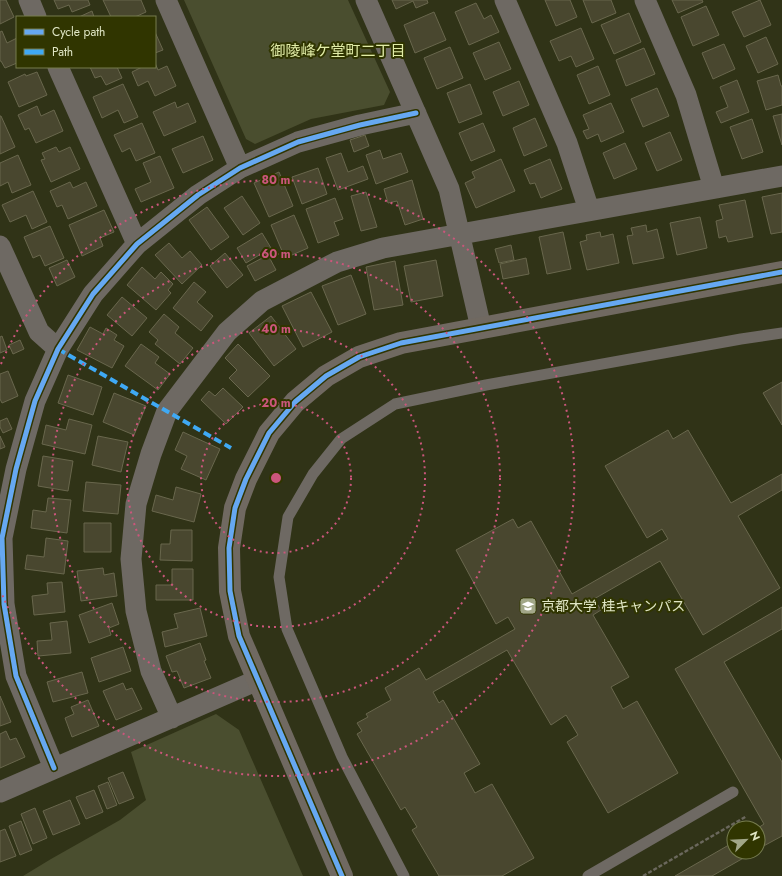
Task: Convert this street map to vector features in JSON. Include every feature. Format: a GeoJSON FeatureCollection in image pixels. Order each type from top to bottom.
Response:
{"type":"FeatureCollection","features":[{"type":"Feature","properties":{"kind":"street"},"geometry":{"type":"LineString","coordinates":[[29,0],[36,16]]}},
{"type":"Feature","properties":{"kind":"street"},"geometry":{"type":"LineString","coordinates":[[166,0],[240,168]]}},
{"type":"Feature","properties":{"kind":"street"},"geometry":{"type":"LineString","coordinates":[[366,0],[449,189],[481,328]]}},
{"type":"Feature","properties":{"kind":"street"},"geometry":{"type":"LineString","coordinates":[[505,0],[567,143],[589,210]]}},
{"type":"Feature","properties":{"kind":"street"},"geometry":{"type":"LineString","coordinates":[[645,0],[686,95],[714,188]]}},
{"type":"Feature","properties":{"kind":"street"},"geometry":{"type":"LineString","coordinates":[[58,68],[137,244]]}},
{"type":"Feature","properties":{"kind":"street"},"geometry":{"type":"LineString","coordinates":[[54,768],[16,676],[4,604],[1,536],[16,469],[35,401],[58,349],[94,294],[137,244],[198,195],[240,168],[298,142],[360,125],[416,113]]}},
{"type":"Feature","properties":{"kind":"street"},"geometry":{"type":"LineString","coordinates":[[172,718],[151,671],[136,611],[131,559],[136,504],[151,454],[168,410],[227,332],[262,302],[337,262],[383,248],[782,176]]}},
{"type":"Feature","properties":{"kind":"street"},"geometry":{"type":"LineString","coordinates":[[0,246],[39,332],[58,349]]}},
{"type":"Feature","properties":{"kind":"street"},"geometry":{"type":"LineString","coordinates":[[342,876],[239,636],[230,591],[229,548],[236,508],[246,479],[269,433],[295,402],[326,376],[360,357],[401,343],[782,272]]}},
{"type":"Feature","properties":{"kind":"street"},"geometry":{"type":"LineString","coordinates":[[0,792],[258,680]]}},
{"type":"Feature","properties":{"kind":"lane"},"geometry":{"type":"LineString","coordinates":[[404,876],[342,757],[287,629],[278,577],[288,517],[313,474],[341,439],[395,404],[486,385],[725,342],[782,334]]}},
{"type":"Feature","properties":{"kind":"lane"},"geometry":{"type":"LineString","coordinates":[[588,876],[733,792]]}},
{"type":"Feature","properties":{"kind":"path"},"geometry":{"type":"LineString","coordinates":[[643,876],[747,816]]}},
{"type":"Feature","properties":{"kind":"green space"},"geometry":{"type":"Polygon","coordinates":[[[184,0],[348,0],[390,92],[384,105],[311,119],[255,144],[246,139],[184,0]]]}},
{"type":"Feature","properties":{"kind":"green space"},"geometry":{"type":"Polygon","coordinates":[[[216,714],[239,730],[303,876],[23,876],[120,820],[146,800],[131,752],[216,714]]]}},
{"type":"Feature","properties":{"kind":"building"},"geometry":{"type":"Polygon","coordinates":[[[0,0],[6,0],[14,17],[0,24],[0,0]]]}},
{"type":"Feature","properties":{"kind":"building"},"geometry":{"type":"Polygon","coordinates":[[[54,0],[88,0],[90,5],[72,12],[69,5],[58,9],[54,0]]]}},
{"type":"Feature","properties":{"kind":"building"},"geometry":{"type":"Polygon","coordinates":[[[103,0],[141,0],[146,12],[137,16],[111,16],[103,0]]]}},
{"type":"Feature","properties":{"kind":"building"},"geometry":{"type":"Polygon","coordinates":[[[392,0],[427,0],[428,3],[416,8],[413,1],[396,9],[392,0]]]}},
{"type":"Feature","properties":{"kind":"building"},"geometry":{"type":"Polygon","coordinates":[[[545,0],[570,0],[577,17],[556,26],[545,0]]]}},
{"type":"Feature","properties":{"kind":"building"},"geometry":{"type":"Polygon","coordinates":[[[583,0],[611,0],[616,13],[592,23],[583,0]]]}},
{"type":"Feature","properties":{"kind":"building"},"geometry":{"type":"Polygon","coordinates":[[[672,0],[702,0],[703,2],[678,13],[672,0]]]}},
{"type":"Feature","properties":{"kind":"building"},"geometry":{"type":"Polygon","coordinates":[[[760,0],[771,25],[744,37],[732,12],[760,0]]]}},
{"type":"Feature","properties":{"kind":"building"},"geometry":{"type":"Polygon","coordinates":[[[476,3],[484,19],[491,15],[499,32],[469,45],[455,12],[476,3]]]}},
{"type":"Feature","properties":{"kind":"building"},"geometry":{"type":"Polygon","coordinates":[[[706,6],[719,35],[693,46],[681,17],[706,6]]]}},
{"type":"Feature","properties":{"kind":"building"},"geometry":{"type":"Polygon","coordinates":[[[92,11],[94,16],[81,16],[92,11]]]}},
{"type":"Feature","properties":{"kind":"building"},"geometry":{"type":"Polygon","coordinates":[[[434,12],[446,40],[415,53],[404,25],[434,12]]]}},
{"type":"Feature","properties":{"kind":"building"},"geometry":{"type":"Polygon","coordinates":[[[629,13],[641,42],[614,54],[601,25],[629,13]]]}},
{"type":"Feature","properties":{"kind":"building"},"geometry":{"type":"Polygon","coordinates":[[[581,28],[594,59],[576,67],[571,56],[559,61],[550,41],[581,28]]]}},
{"type":"Feature","properties":{"kind":"building"},"geometry":{"type":"Polygon","coordinates":[[[2,31],[7,43],[16,38],[16,63],[5,68],[0,61],[0,32],[2,31]]]}},
{"type":"Feature","properties":{"kind":"building"},"geometry":{"type":"Polygon","coordinates":[[[156,34],[163,50],[156,53],[156,34]]]}},
{"type":"Feature","properties":{"kind":"building"},"geometry":{"type":"Polygon","coordinates":[[[766,37],[778,64],[758,73],[746,46],[766,37]]]}},
{"type":"Feature","properties":{"kind":"building"},"geometry":{"type":"Polygon","coordinates":[[[499,42],[511,69],[485,80],[473,53],[499,42]]]}},
{"type":"Feature","properties":{"kind":"building"},"geometry":{"type":"Polygon","coordinates":[[[724,44],[735,69],[713,79],[702,53],[724,44]]]}},
{"type":"Feature","properties":{"kind":"building"},"geometry":{"type":"Polygon","coordinates":[[[450,47],[463,78],[437,89],[424,58],[450,47]]]}},
{"type":"Feature","properties":{"kind":"building"},"geometry":{"type":"Polygon","coordinates":[[[644,48],[655,74],[626,86],[616,60],[644,48]]]}},
{"type":"Feature","properties":{"kind":"building"},"geometry":{"type":"Polygon","coordinates":[[[156,65],[158,70],[167,66],[176,86],[155,96],[148,81],[138,86],[132,72],[140,68],[156,68],[156,65]]]}},
{"type":"Feature","properties":{"kind":"building"},"geometry":{"type":"Polygon","coordinates":[[[598,66],[610,95],[589,104],[577,75],[598,66]]]}},
{"type":"Feature","properties":{"kind":"building"},"geometry":{"type":"Polygon","coordinates":[[[90,68],[117,68],[122,78],[106,85],[101,76],[95,78],[90,68]]]}},
{"type":"Feature","properties":{"kind":"building"},"geometry":{"type":"Polygon","coordinates":[[[37,72],[47,95],[19,107],[8,82],[25,74],[26,76],[37,72]]]}},
{"type":"Feature","properties":{"kind":"building"},"geometry":{"type":"Polygon","coordinates":[[[778,75],[782,86],[782,105],[766,110],[757,81],[778,75]]]}},
{"type":"Feature","properties":{"kind":"building"},"geometry":{"type":"Polygon","coordinates":[[[737,80],[749,112],[721,123],[716,112],[728,107],[720,87],[737,80]]]}},
{"type":"Feature","properties":{"kind":"building"},"geometry":{"type":"Polygon","coordinates":[[[519,81],[529,105],[503,116],[493,92],[519,81]]]}},
{"type":"Feature","properties":{"kind":"building"},"geometry":{"type":"Polygon","coordinates":[[[123,84],[138,117],[124,123],[118,110],[102,118],[93,97],[123,84]]]}},
{"type":"Feature","properties":{"kind":"building"},"geometry":{"type":"Polygon","coordinates":[[[470,84],[482,114],[459,123],[447,93],[470,84]]]}},
{"type":"Feature","properties":{"kind":"building"},"geometry":{"type":"Polygon","coordinates":[[[657,88],[669,116],[643,127],[631,99],[657,88]]]}},
{"type":"Feature","properties":{"kind":"building"},"geometry":{"type":"Polygon","coordinates":[[[175,102],[177,108],[188,103],[196,122],[164,136],[153,112],[175,102]]]}},
{"type":"Feature","properties":{"kind":"building"},"geometry":{"type":"Polygon","coordinates":[[[611,103],[624,132],[601,142],[598,134],[587,139],[583,131],[589,129],[583,115],[611,103]]]}},
{"type":"Feature","properties":{"kind":"building"},"geometry":{"type":"Polygon","coordinates":[[[37,106],[41,116],[54,110],[63,131],[36,143],[29,128],[25,130],[18,115],[37,106]]]}},
{"type":"Feature","properties":{"kind":"building"},"geometry":{"type":"Polygon","coordinates":[[[782,114],[782,145],[773,116],[782,114]]]}},
{"type":"Feature","properties":{"kind":"building"},"geometry":{"type":"Polygon","coordinates":[[[0,116],[15,147],[0,154],[0,116]]]}},
{"type":"Feature","properties":{"kind":"building"},"geometry":{"type":"Polygon","coordinates":[[[535,118],[547,146],[524,156],[513,128],[535,118]]]}},
{"type":"Feature","properties":{"kind":"building"},"geometry":{"type":"Polygon","coordinates":[[[752,119],[763,152],[742,159],[730,127],[752,119]]]}},
{"type":"Feature","properties":{"kind":"building"},"geometry":{"type":"Polygon","coordinates":[[[142,123],[155,153],[136,161],[130,148],[122,152],[114,135],[142,123]]]}},
{"type":"Feature","properties":{"kind":"building"},"geometry":{"type":"Polygon","coordinates":[[[483,123],[495,151],[471,161],[459,133],[483,123]]]}},
{"type":"Feature","properties":{"kind":"building"},"geometry":{"type":"Polygon","coordinates":[[[670,132],[682,160],[657,171],[645,143],[670,132]]]}},
{"type":"Feature","properties":{"kind":"building"},"geometry":{"type":"Polygon","coordinates":[[[365,135],[369,146],[354,152],[350,140],[365,135]]]}},
{"type":"Feature","properties":{"kind":"building"},"geometry":{"type":"Polygon","coordinates":[[[203,136],[213,160],[183,173],[172,149],[203,136]]]}},
{"type":"Feature","properties":{"kind":"building"},"geometry":{"type":"Polygon","coordinates":[[[625,143],[637,169],[614,179],[603,153],[625,143]]]}},
{"type":"Feature","properties":{"kind":"building"},"geometry":{"type":"Polygon","coordinates":[[[56,147],[59,152],[70,147],[80,169],[51,182],[41,160],[45,159],[42,153],[56,147]]]}},
{"type":"Feature","properties":{"kind":"building"},"geometry":{"type":"Polygon","coordinates":[[[380,150],[383,159],[401,153],[408,172],[376,184],[366,155],[380,150]]]}},
{"type":"Feature","properties":{"kind":"building"},"geometry":{"type":"Polygon","coordinates":[[[341,153],[348,172],[363,166],[368,179],[338,190],[326,158],[341,153]]]}},
{"type":"Feature","properties":{"kind":"building"},"geometry":{"type":"Polygon","coordinates":[[[18,155],[31,185],[12,193],[8,182],[0,186],[0,163],[18,155]]]}},
{"type":"Feature","properties":{"kind":"building"},"geometry":{"type":"Polygon","coordinates":[[[160,156],[174,188],[141,202],[135,189],[151,182],[143,163],[160,156]]]}},
{"type":"Feature","properties":{"kind":"building"},"geometry":{"type":"Polygon","coordinates":[[[501,159],[515,191],[476,208],[465,183],[475,178],[472,172],[501,159]]]}},
{"type":"Feature","properties":{"kind":"building"},"geometry":{"type":"Polygon","coordinates":[[[550,159],[562,189],[541,198],[535,183],[530,184],[524,170],[550,159]]]}},
{"type":"Feature","properties":{"kind":"building"},"geometry":{"type":"Polygon","coordinates":[[[318,168],[327,194],[302,204],[292,177],[318,168]]]}},
{"type":"Feature","properties":{"kind":"building"},"geometry":{"type":"Polygon","coordinates":[[[279,172],[293,206],[269,217],[254,183],[279,172]]]}},
{"type":"Feature","properties":{"kind":"building"},"geometry":{"type":"Polygon","coordinates":[[[412,180],[423,219],[405,225],[397,201],[388,203],[384,189],[412,180]]]}},
{"type":"Feature","properties":{"kind":"building"},"geometry":{"type":"Polygon","coordinates":[[[70,182],[73,188],[86,182],[97,206],[68,219],[62,205],[57,207],[50,191],[70,182]]]}},
{"type":"Feature","properties":{"kind":"building"},"geometry":{"type":"Polygon","coordinates":[[[33,191],[47,222],[32,229],[26,215],[10,222],[2,205],[33,191]]]}},
{"type":"Feature","properties":{"kind":"building"},"geometry":{"type":"Polygon","coordinates":[[[366,192],[377,227],[361,231],[351,196],[366,192]]]}},
{"type":"Feature","properties":{"kind":"building"},"geometry":{"type":"Polygon","coordinates":[[[782,193],[782,232],[771,234],[762,197],[782,193]]]}},
{"type":"Feature","properties":{"kind":"building"},"geometry":{"type":"Polygon","coordinates":[[[242,196],[260,223],[243,235],[224,208],[242,196]]]}},
{"type":"Feature","properties":{"kind":"building"},"geometry":{"type":"Polygon","coordinates":[[[335,198],[343,219],[334,222],[339,235],[318,243],[306,209],[335,198]]]}},
{"type":"Feature","properties":{"kind":"building"},"geometry":{"type":"Polygon","coordinates":[[[745,200],[753,237],[728,242],[726,236],[719,238],[716,221],[723,219],[719,205],[745,200]]]}},
{"type":"Feature","properties":{"kind":"building"},"geometry":{"type":"Polygon","coordinates":[[[207,207],[229,237],[211,250],[189,220],[207,207]]]}},
{"type":"Feature","properties":{"kind":"building"},"geometry":{"type":"Polygon","coordinates":[[[104,210],[114,232],[100,238],[103,246],[82,256],[69,225],[104,210]]]}},
{"type":"Feature","properties":{"kind":"building"},"geometry":{"type":"Polygon","coordinates":[[[294,215],[308,248],[285,258],[271,225],[294,215]]]}},
{"type":"Feature","properties":{"kind":"building"},"geometry":{"type":"Polygon","coordinates":[[[700,217],[707,248],[677,255],[670,223],[700,217]]]}},
{"type":"Feature","properties":{"kind":"building"},"geometry":{"type":"Polygon","coordinates":[[[646,225],[647,232],[657,229],[664,258],[633,264],[627,236],[633,235],[631,228],[646,225]]]}},
{"type":"Feature","properties":{"kind":"building"},"geometry":{"type":"Polygon","coordinates":[[[50,226],[64,258],[45,266],[40,255],[33,258],[24,237],[50,226]]]}},
{"type":"Feature","properties":{"kind":"building"},"geometry":{"type":"Polygon","coordinates":[[[563,232],[571,269],[547,274],[539,237],[563,232]]]}},
{"type":"Feature","properties":{"kind":"building"},"geometry":{"type":"Polygon","coordinates":[[[600,232],[601,237],[613,234],[619,263],[587,270],[580,242],[587,240],[586,235],[600,232]]]}},
{"type":"Feature","properties":{"kind":"building"},"geometry":{"type":"Polygon","coordinates":[[[262,233],[271,248],[246,263],[237,248],[262,233]]]}},
{"type":"Feature","properties":{"kind":"building"},"geometry":{"type":"Polygon","coordinates":[[[169,243],[182,258],[190,251],[202,265],[182,284],[155,255],[169,243]]]}},
{"type":"Feature","properties":{"kind":"building"},"geometry":{"type":"Polygon","coordinates":[[[511,245],[514,260],[499,263],[495,249],[511,245]]]}},
{"type":"Feature","properties":{"kind":"building"},"geometry":{"type":"Polygon","coordinates":[[[225,253],[243,275],[227,288],[210,266],[225,253]]]}},
{"type":"Feature","properties":{"kind":"building"},"geometry":{"type":"Polygon","coordinates":[[[268,255],[276,270],[255,281],[247,266],[268,255]]]}},
{"type":"Feature","properties":{"kind":"building"},"geometry":{"type":"Polygon","coordinates":[[[526,258],[529,274],[503,279],[500,264],[526,258]]]}},
{"type":"Feature","properties":{"kind":"building"},"geometry":{"type":"Polygon","coordinates":[[[67,260],[75,277],[57,286],[49,268],[67,260]]]}},
{"type":"Feature","properties":{"kind":"building"},"geometry":{"type":"Polygon","coordinates":[[[436,260],[443,296],[411,302],[404,266],[436,260]]]}},
{"type":"Feature","properties":{"kind":"building"},"geometry":{"type":"Polygon","coordinates":[[[395,261],[403,305],[374,310],[366,267],[395,261]]]}},
{"type":"Feature","properties":{"kind":"building"},"geometry":{"type":"Polygon","coordinates":[[[142,267],[155,279],[161,272],[173,284],[168,290],[171,293],[156,310],[127,285],[142,267]]]}},
{"type":"Feature","properties":{"kind":"building"},"geometry":{"type":"Polygon","coordinates":[[[351,275],[366,314],[338,325],[322,286],[351,275]]]}},
{"type":"Feature","properties":{"kind":"building"},"geometry":{"type":"Polygon","coordinates":[[[194,282],[206,292],[197,302],[213,316],[201,331],[173,308],[194,282]]]}},
{"type":"Feature","properties":{"kind":"building"},"geometry":{"type":"Polygon","coordinates":[[[311,292],[332,332],[303,347],[282,306],[311,292]]]}},
{"type":"Feature","properties":{"kind":"building"},"geometry":{"type":"Polygon","coordinates":[[[122,297],[147,318],[132,336],[107,315],[122,297]]]}},
{"type":"Feature","properties":{"kind":"building"},"geometry":{"type":"Polygon","coordinates":[[[164,314],[179,327],[175,333],[193,348],[180,364],[155,344],[158,340],[149,332],[164,314]]]}},
{"type":"Feature","properties":{"kind":"building"},"geometry":{"type":"Polygon","coordinates":[[[271,316],[296,349],[274,366],[249,333],[271,316]]]}},
{"type":"Feature","properties":{"kind":"building"},"geometry":{"type":"Polygon","coordinates":[[[90,327],[103,334],[106,328],[117,335],[114,340],[124,346],[112,368],[77,350],[90,327]]]}},
{"type":"Feature","properties":{"kind":"building"},"geometry":{"type":"Polygon","coordinates":[[[2,336],[7,350],[0,353],[0,337],[2,336]]]}},
{"type":"Feature","properties":{"kind":"building"},"geometry":{"type":"Polygon","coordinates":[[[20,340],[24,349],[13,354],[9,345],[20,340]]]}},
{"type":"Feature","properties":{"kind":"building"},"geometry":{"type":"Polygon","coordinates":[[[141,344],[159,357],[155,363],[170,374],[158,390],[125,366],[141,344]]]}},
{"type":"Feature","properties":{"kind":"building"},"geometry":{"type":"Polygon","coordinates":[[[238,344],[270,376],[248,397],[229,378],[237,370],[225,358],[238,344]]]}},
{"type":"Feature","properties":{"kind":"building"},"geometry":{"type":"Polygon","coordinates":[[[8,371],[18,396],[2,403],[0,399],[0,374],[8,371]]]}},
{"type":"Feature","properties":{"kind":"building"},"geometry":{"type":"Polygon","coordinates":[[[68,375],[102,387],[93,415],[58,403],[68,375]]]}},
{"type":"Feature","properties":{"kind":"building"},"geometry":{"type":"Polygon","coordinates":[[[782,382],[782,425],[763,393],[782,382]]]}},
{"type":"Feature","properties":{"kind":"building"},"geometry":{"type":"Polygon","coordinates":[[[223,388],[243,407],[226,424],[201,400],[209,391],[215,396],[223,388]]]}},
{"type":"Feature","properties":{"kind":"building"},"geometry":{"type":"Polygon","coordinates":[[[114,393],[146,406],[134,435],[103,422],[114,393]]]}},
{"type":"Feature","properties":{"kind":"building"},"geometry":{"type":"Polygon","coordinates":[[[7,418],[12,429],[3,433],[0,427],[0,421],[7,418]]]}},
{"type":"Feature","properties":{"kind":"building"},"geometry":{"type":"Polygon","coordinates":[[[69,419],[92,425],[85,454],[42,444],[46,425],[66,430],[69,419]]]}},
{"type":"Feature","properties":{"kind":"building"},"geometry":{"type":"Polygon","coordinates":[[[668,430],[673,439],[688,430],[731,503],[782,474],[782,490],[738,516],[780,588],[703,635],[660,561],[594,599],[601,610],[593,615],[629,677],[611,687],[623,709],[637,701],[678,773],[608,813],[567,742],[578,735],[566,715],[551,725],[507,650],[433,692],[439,703],[443,700],[480,764],[464,773],[475,793],[492,784],[534,858],[502,876],[439,876],[412,830],[417,827],[405,807],[401,810],[357,734],[362,731],[357,723],[368,717],[366,714],[391,700],[385,688],[419,668],[426,680],[515,629],[508,617],[496,624],[456,550],[513,519],[518,528],[531,521],[572,594],[668,539],[662,529],[647,538],[605,466],[668,430]]]}},
{"type":"Feature","properties":{"kind":"building"},"geometry":{"type":"Polygon","coordinates":[[[183,432],[220,449],[206,480],[181,469],[187,456],[175,450],[183,432]]]}},
{"type":"Feature","properties":{"kind":"building"},"geometry":{"type":"Polygon","coordinates":[[[0,436],[5,447],[0,449],[0,436]]]}},
{"type":"Feature","properties":{"kind":"building"},"geometry":{"type":"Polygon","coordinates":[[[98,436],[128,442],[121,472],[92,465],[98,436]]]}},
{"type":"Feature","properties":{"kind":"building"},"geometry":{"type":"Polygon","coordinates":[[[43,456],[73,461],[68,491],[38,486],[43,456]]]}},
{"type":"Feature","properties":{"kind":"building"},"geometry":{"type":"Polygon","coordinates":[[[86,482],[121,485],[118,514],[83,511],[86,482]]]}},
{"type":"Feature","properties":{"kind":"building"},"geometry":{"type":"Polygon","coordinates":[[[176,487],[201,494],[194,522],[152,511],[156,495],[173,500],[176,487]]]}},
{"type":"Feature","properties":{"kind":"building"},"geometry":{"type":"Polygon","coordinates":[[[48,498],[71,500],[67,533],[31,528],[33,510],[46,512],[48,498]]]}},
{"type":"Feature","properties":{"kind":"building"},"geometry":{"type":"Polygon","coordinates":[[[84,523],[111,523],[111,552],[84,552],[84,523]]]}},
{"type":"Feature","properties":{"kind":"building"},"geometry":{"type":"Polygon","coordinates":[[[171,530],[192,530],[192,561],[160,560],[161,544],[170,544],[171,530]]]}},
{"type":"Feature","properties":{"kind":"building"},"geometry":{"type":"Polygon","coordinates":[[[46,538],[68,541],[64,574],[25,569],[27,555],[44,557],[46,538]]]}},
{"type":"Feature","properties":{"kind":"building"},"geometry":{"type":"Polygon","coordinates":[[[103,568],[104,575],[114,573],[117,596],[81,601],[77,571],[103,568]]]}},
{"type":"Feature","properties":{"kind":"building"},"geometry":{"type":"Polygon","coordinates":[[[172,569],[193,569],[193,600],[156,600],[156,585],[172,585],[172,569]]]}},
{"type":"Feature","properties":{"kind":"building"},"geometry":{"type":"Polygon","coordinates":[[[62,582],[65,612],[34,615],[32,596],[48,594],[47,583],[62,582]]]}},
{"type":"Feature","properties":{"kind":"building"},"geometry":{"type":"Polygon","coordinates":[[[112,603],[119,624],[109,628],[111,635],[89,643],[79,615],[112,603]]]}},
{"type":"Feature","properties":{"kind":"building"},"geometry":{"type":"Polygon","coordinates":[[[782,607],[782,629],[724,662],[782,762],[782,836],[766,845],[766,820],[762,820],[675,669],[782,607]]]}},
{"type":"Feature","properties":{"kind":"building"},"geometry":{"type":"Polygon","coordinates":[[[200,608],[207,636],[165,647],[162,632],[178,628],[174,614],[200,608]]]}},
{"type":"Feature","properties":{"kind":"building"},"geometry":{"type":"Polygon","coordinates":[[[67,621],[71,653],[38,656],[37,641],[52,640],[50,623],[67,621]]]}},
{"type":"Feature","properties":{"kind":"building"},"geometry":{"type":"Polygon","coordinates":[[[200,643],[206,660],[204,661],[211,678],[184,688],[177,671],[172,672],[166,656],[200,643]]]}},
{"type":"Feature","properties":{"kind":"building"},"geometry":{"type":"Polygon","coordinates":[[[123,647],[131,671],[99,682],[91,658],[123,647]]]}},
{"type":"Feature","properties":{"kind":"building"},"geometry":{"type":"Polygon","coordinates":[[[82,672],[88,693],[53,702],[47,682],[82,672]]]}},
{"type":"Feature","properties":{"kind":"building"},"geometry":{"type":"Polygon","coordinates":[[[123,683],[126,690],[132,688],[142,709],[116,720],[103,691],[123,683]]]}},
{"type":"Feature","properties":{"kind":"building"},"geometry":{"type":"Polygon","coordinates":[[[0,696],[11,722],[0,726],[0,696]]]}},
{"type":"Feature","properties":{"kind":"building"},"geometry":{"type":"Polygon","coordinates":[[[88,700],[99,726],[72,737],[65,718],[74,714],[71,707],[88,700]]]}},
{"type":"Feature","properties":{"kind":"building"},"geometry":{"type":"Polygon","coordinates":[[[6,731],[10,740],[16,738],[25,757],[0,768],[0,734],[6,731]]]}},
{"type":"Feature","properties":{"kind":"building"},"geometry":{"type":"Polygon","coordinates":[[[123,772],[134,798],[119,804],[108,778],[123,772]]]}},
{"type":"Feature","properties":{"kind":"building"},"geometry":{"type":"Polygon","coordinates":[[[108,782],[117,805],[107,809],[98,786],[108,782]]]}},
{"type":"Feature","properties":{"kind":"building"},"geometry":{"type":"Polygon","coordinates":[[[94,790],[103,812],[86,819],[76,797],[94,790]]]}},
{"type":"Feature","properties":{"kind":"building"},"geometry":{"type":"Polygon","coordinates":[[[70,800],[80,824],[53,835],[43,811],[70,800]]]}},
{"type":"Feature","properties":{"kind":"building"},"geometry":{"type":"Polygon","coordinates":[[[35,808],[47,838],[33,844],[21,814],[35,808]]]}},
{"type":"Feature","properties":{"kind":"building"},"geometry":{"type":"Polygon","coordinates":[[[21,821],[32,850],[20,855],[9,826],[21,821]]]}},
{"type":"Feature","properties":{"kind":"building"},"geometry":{"type":"Polygon","coordinates":[[[5,829],[16,856],[0,862],[0,831],[5,829]]]}},
{"type":"Feature","properties":{"kind":"building"},"geometry":{"type":"Polygon","coordinates":[[[726,847],[726,860],[740,860],[712,876],[675,876],[726,847]]]}},
{"type":"Feature","properties":{"kind":"marked path"},"geometry":{"type":"LineString","coordinates":[[58,349],[231,448]]}},
{"type":"Feature","properties":{"kind":"cycle path"},"geometry":{"type":"LineString","coordinates":[[54,768],[16,676],[4,604],[2,538],[16,469],[35,401],[58,349],[93,294],[137,244],[198,195],[240,168],[298,142],[360,125],[416,113]]}},
{"type":"Feature","properties":{"kind":"cycle path"},"geometry":{"type":"LineString","coordinates":[[342,876],[239,636],[230,591],[229,548],[235,508],[246,479],[269,433],[295,402],[326,376],[359,357],[401,343],[782,272]]}},
{"type":"Feature","properties":{"kind":"place","name":"京都大学 桂キャンパス"},"geometry":{"type":"Point","coordinates":[528,606]}},
{"type":"Feature","properties":{"kind":"district","name":"御陵峰ケ堂町二丁目"},"geometry":{"type":"Point","coordinates":[338,51]}}]}
